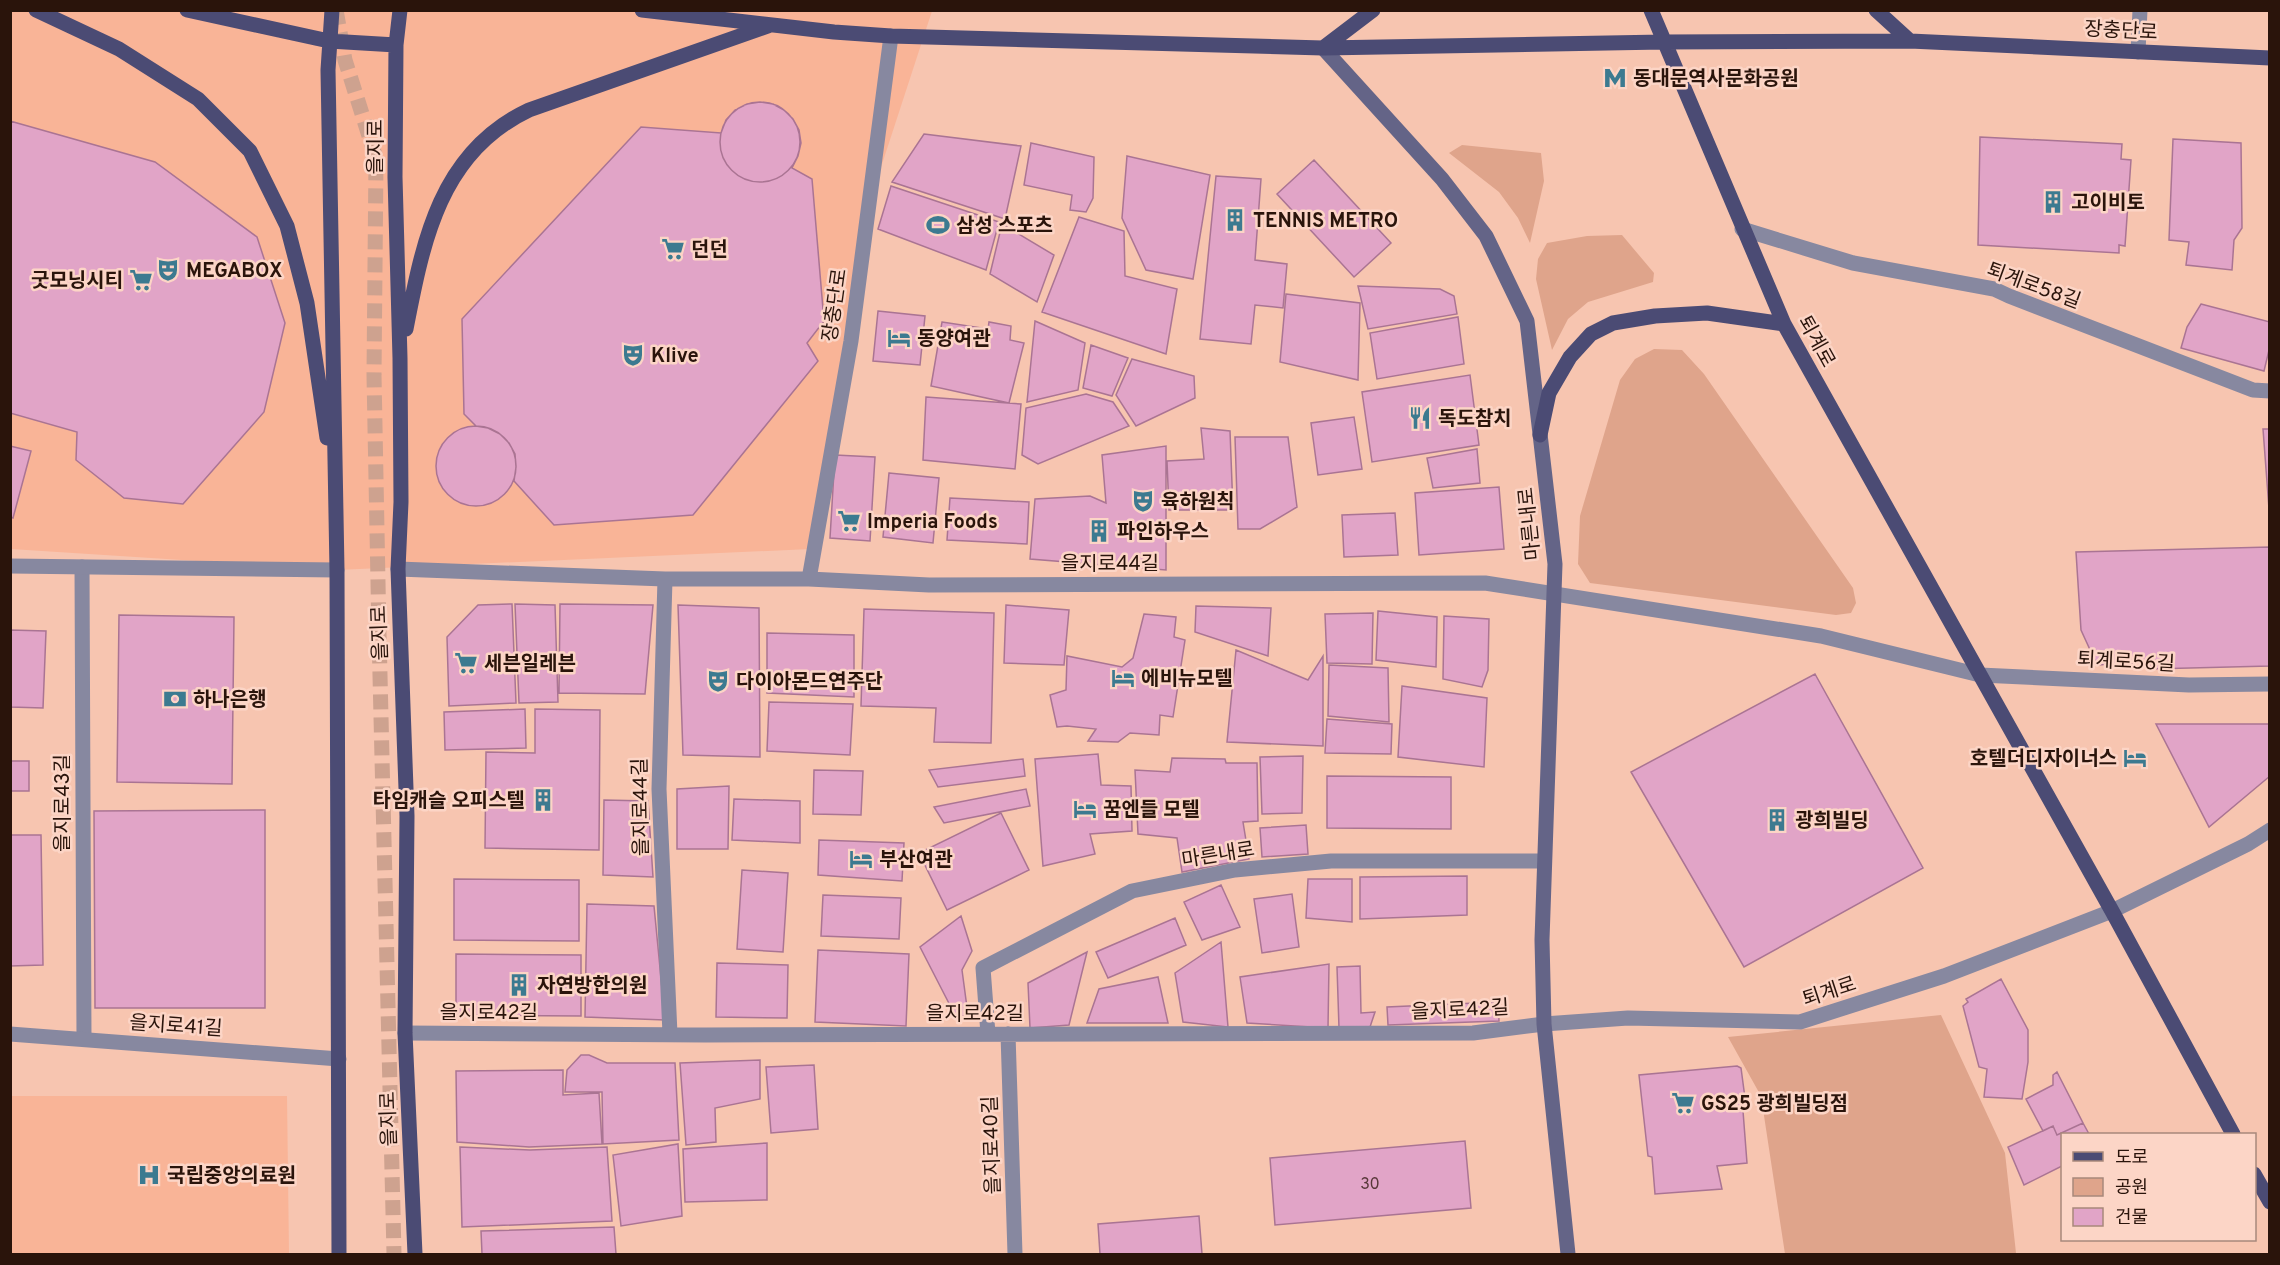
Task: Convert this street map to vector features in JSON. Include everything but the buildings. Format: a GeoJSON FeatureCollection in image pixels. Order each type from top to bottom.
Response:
{"type":"FeatureCollection","features":[{"type":"Feature","properties":{"kind":"main road"},"geometry":{"type":"LineString","coordinates":[[36,10],[119,49],[198,99],[250,151],[287,226],[307,303],[336,492]]}},
{"type":"Feature","properties":{"kind":"main road"},"geometry":{"type":"LineString","coordinates":[[187,10],[329,42],[396,45]]}},
{"type":"Feature","properties":{"kind":"main road"},"geometry":{"type":"LineString","coordinates":[[332,10],[329,42],[337,570],[339,1254]]}},
{"type":"Feature","properties":{"kind":"main road","name":"을지로"},"geometry":{"type":"LineString","coordinates":[[400,10],[396,45],[395,177],[400,358],[401,502],[398,569],[407,816],[405,1033],[415,1254]]}},
{"type":"Feature","properties":{"kind":"main road","name":"장충단로"},"geometry":{"type":"LineString","coordinates":[[642,10],[834,32],[891,36],[1323,48],[1663,42],[1910,41],[2270,58]]}},
{"type":"Feature","properties":{"kind":"main road"},"geometry":{"type":"LineString","coordinates":[[754,10],[774,24]]}},
{"type":"Feature","properties":{"kind":"main road"},"geometry":{"type":"LineString","coordinates":[[1323,48],[1373,10]]}},
{"type":"Feature","properties":{"kind":"main road","name":"퇴계로"},"geometry":{"type":"LineString","coordinates":[[1651,10],[1784,324],[2232,1133]]}},
{"type":"Feature","properties":{"kind":"main road"},"geometry":{"type":"LineString","coordinates":[[1876,10],[1910,41]]}},
{"type":"Feature","properties":{"kind":"main road"},"geometry":{"type":"LineString","coordinates":[[400,358],[429,228],[447,186],[476,148],[495,129],[529,110],[774,24]]}},
{"type":"Feature","properties":{"kind":"main road","name":"마른내로"},"geometry":{"type":"LineString","coordinates":[[1323,48],[1442,179],[1486,236],[1527,321],[1555,564],[1542,940],[1544,1024],[1568,1254]]}},
{"type":"Feature","properties":{"kind":"main road"},"geometry":{"type":"LineString","coordinates":[[1540,435],[1549,393],[1570,357],[1591,334],[1613,323],[1655,316],[1707,313],[1784,324]]}},
{"type":"Feature","properties":{"kind":"main road"},"geometry":{"type":"LineString","coordinates":[[2256,1178],[2270,1202]]}},
{"type":"Feature","properties":{"kind":"street"},"geometry":{"type":"LineString","coordinates":[[2138,52],[2140,10]]}},
{"type":"Feature","properties":{"kind":"street","name":"장충단로"},"geometry":{"type":"LineString","coordinates":[[809,579],[851,341],[891,36]]}},
{"type":"Feature","properties":{"kind":"street","name":"퇴계로58길"},"geometry":{"type":"LineString","coordinates":[[1742,229],[1853,262],[1994,289],[2253,390],[2270,391]]}},
{"type":"Feature","properties":{"kind":"street"},"geometry":{"type":"LineString","coordinates":[[10,566],[337,570]]}},
{"type":"Feature","properties":{"kind":"street","name":"을지로43길"},"geometry":{"type":"LineString","coordinates":[[82,567],[84,1039]]}},
{"type":"Feature","properties":{"kind":"street","name":"을지로44길"},"geometry":{"type":"LineString","coordinates":[[398,569],[665,579],[809,579],[929,585],[1485,584],[1553,595]]}},
{"type":"Feature","properties":{"kind":"street","name":"을지로44길"},"geometry":{"type":"LineString","coordinates":[[665,579],[659,789],[670,1035]]}},
{"type":"Feature","properties":{"kind":"street"},"geometry":{"type":"LineString","coordinates":[[1553,595],[1821,636],[1980,675]]}},
{"type":"Feature","properties":{"kind":"street","name":"퇴계로56길"},"geometry":{"type":"LineString","coordinates":[[1980,675],[2189,685],[2270,684]]}},
{"type":"Feature","properties":{"kind":"street","name":"퇴계로"},"geometry":{"type":"LineString","coordinates":[[1544,1024],[1628,1018],[1800,1022],[1944,976],[2112,912],[2248,844],[2270,830]]}},
{"type":"Feature","properties":{"kind":"street","name":"마른내로"},"geometry":{"type":"LineString","coordinates":[[988,1034],[983,968],[1132,891],[1235,870],[1330,861],[1544,861]]}},
{"type":"Feature","properties":{"kind":"street","name":"을지로42길"},"geometry":{"type":"LineString","coordinates":[[405,1033],[670,1035],[1473,1033],[1544,1024]]}},
{"type":"Feature","properties":{"kind":"street","name":"을지로41길"},"geometry":{"type":"LineString","coordinates":[[10,1034],[339,1059]]}},
{"type":"Feature","properties":{"kind":"street","name":"을지로40길"},"geometry":{"type":"LineString","coordinates":[[1008,1034],[1015,1254]]}},
{"type":"Feature","properties":{"kind":"shaded area"},"geometry":{"type":"Polygon","coordinates":[[[10,11],[932,11],[870,201],[810,549],[337,570],[11,549],[10,11]]]}},
{"type":"Feature","properties":{"kind":"shaded area","name":"국립중앙의료원"},"geometry":{"type":"Polygon","coordinates":[[[11,1096],[287,1096],[289,1254],[11,1254],[11,1096]]]}},
{"type":"Feature","properties":{"kind":"green space"},"geometry":{"type":"Polygon","coordinates":[[[1462,145],[1541,153],[1544,181],[1530,243],[1518,218],[1499,192],[1449,153],[1462,145]]]}},
{"type":"Feature","properties":{"kind":"green space"},"geometry":{"type":"Polygon","coordinates":[[[1622,235],[1654,273],[1653,282],[1588,302],[1568,319],[1552,350],[1536,279],[1538,259],[1547,243],[1587,236],[1622,235]]]}},
{"type":"Feature","properties":{"kind":"green space"},"geometry":{"type":"Polygon","coordinates":[[[1654,349],[1682,350],[1704,374],[1853,588],[1856,603],[1851,613],[1836,615],[1590,583],[1578,564],[1580,516],[1620,380],[1635,359],[1654,349]]]}},
{"type":"Feature","properties":{"kind":"green space"},"geometry":{"type":"Polygon","coordinates":[[[1941,1015],[2005,1153],[2016,1253],[1785,1254],[1761,1096],[1728,1037],[1941,1015]]]}},
{"type":"Feature","properties":{"kind":"tunnel"},"geometry":{"type":"LineString","coordinates":[[336,10],[345,60],[376,158],[374,375],[394,1254]]}},
{"type":"Feature","properties":{"kind":"place","name":"동대문역사문화공원"},"geometry":{"type":"Point","coordinates":[1615,78]}},
{"type":"Feature","properties":{"kind":"place","name":"고이비토"},"geometry":{"type":"Point","coordinates":[2053,202]}},
{"type":"Feature","properties":{"kind":"place","name":"TENNIS METRO"},"geometry":{"type":"Point","coordinates":[1235,220]}},
{"type":"Feature","properties":{"kind":"place","name":"삼성 스포츠"},"geometry":{"type":"Point","coordinates":[938,225]}},
{"type":"Feature","properties":{"kind":"place","name":"던던"},"geometry":{"type":"Point","coordinates":[673,249]}},
{"type":"Feature","properties":{"kind":"place","name":"MEGABOX"},"geometry":{"type":"Point","coordinates":[168,270]}},
{"type":"Feature","properties":{"kind":"place","name":"굿모닝시티"},"geometry":{"type":"Point","coordinates":[141,280]}},
{"type":"Feature","properties":{"kind":"place","name":"동양여관"},"geometry":{"type":"Point","coordinates":[899,338]}},
{"type":"Feature","properties":{"kind":"place","name":"Klive"},"geometry":{"type":"Point","coordinates":[633,355]}},
{"type":"Feature","properties":{"kind":"place","name":"독도참치"},"geometry":{"type":"Point","coordinates":[1420,418]}},
{"type":"Feature","properties":{"kind":"place","name":"육하원칙"},"geometry":{"type":"Point","coordinates":[1143,501]}},
{"type":"Feature","properties":{"kind":"place","name":"Imperia Foods"},"geometry":{"type":"Point","coordinates":[849,521]}},
{"type":"Feature","properties":{"kind":"place","name":"파인하우스"},"geometry":{"type":"Point","coordinates":[1099,531]}},
{"type":"Feature","properties":{"kind":"place","name":"세븐일레븐"},"geometry":{"type":"Point","coordinates":[466,663]}},
{"type":"Feature","properties":{"kind":"place","name":"에비뉴모텔"},"geometry":{"type":"Point","coordinates":[1123,678]}},
{"type":"Feature","properties":{"kind":"place","name":"다이아몬드연주단"},"geometry":{"type":"Point","coordinates":[718,681]}},
{"type":"Feature","properties":{"kind":"place","name":"하나은행"},"geometry":{"type":"Point","coordinates":[175,699]}},
{"type":"Feature","properties":{"kind":"place","name":"호텔더디자이너스"},"geometry":{"type":"Point","coordinates":[2135,758]}},
{"type":"Feature","properties":{"kind":"place","name":"타임캐슬 오피스텔"},"geometry":{"type":"Point","coordinates":[543,800]}},
{"type":"Feature","properties":{"kind":"place","name":"꿈엔들 모텔"},"geometry":{"type":"Point","coordinates":[1085,809]}},
{"type":"Feature","properties":{"kind":"place","name":"광희빌딩"},"geometry":{"type":"Point","coordinates":[1777,820]}},
{"type":"Feature","properties":{"kind":"place","name":"부산여관"},"geometry":{"type":"Point","coordinates":[861,859]}},
{"type":"Feature","properties":{"kind":"place","name":"자연방한의원"},"geometry":{"type":"Point","coordinates":[519,985]}},
{"type":"Feature","properties":{"kind":"place","name":"GS25 광희빌딩점"},"geometry":{"type":"Point","coordinates":[1683,1103]}},
{"type":"Feature","properties":{"kind":"place","name":"국립중앙의료원"},"geometry":{"type":"Point","coordinates":[149,1175]}}]}
